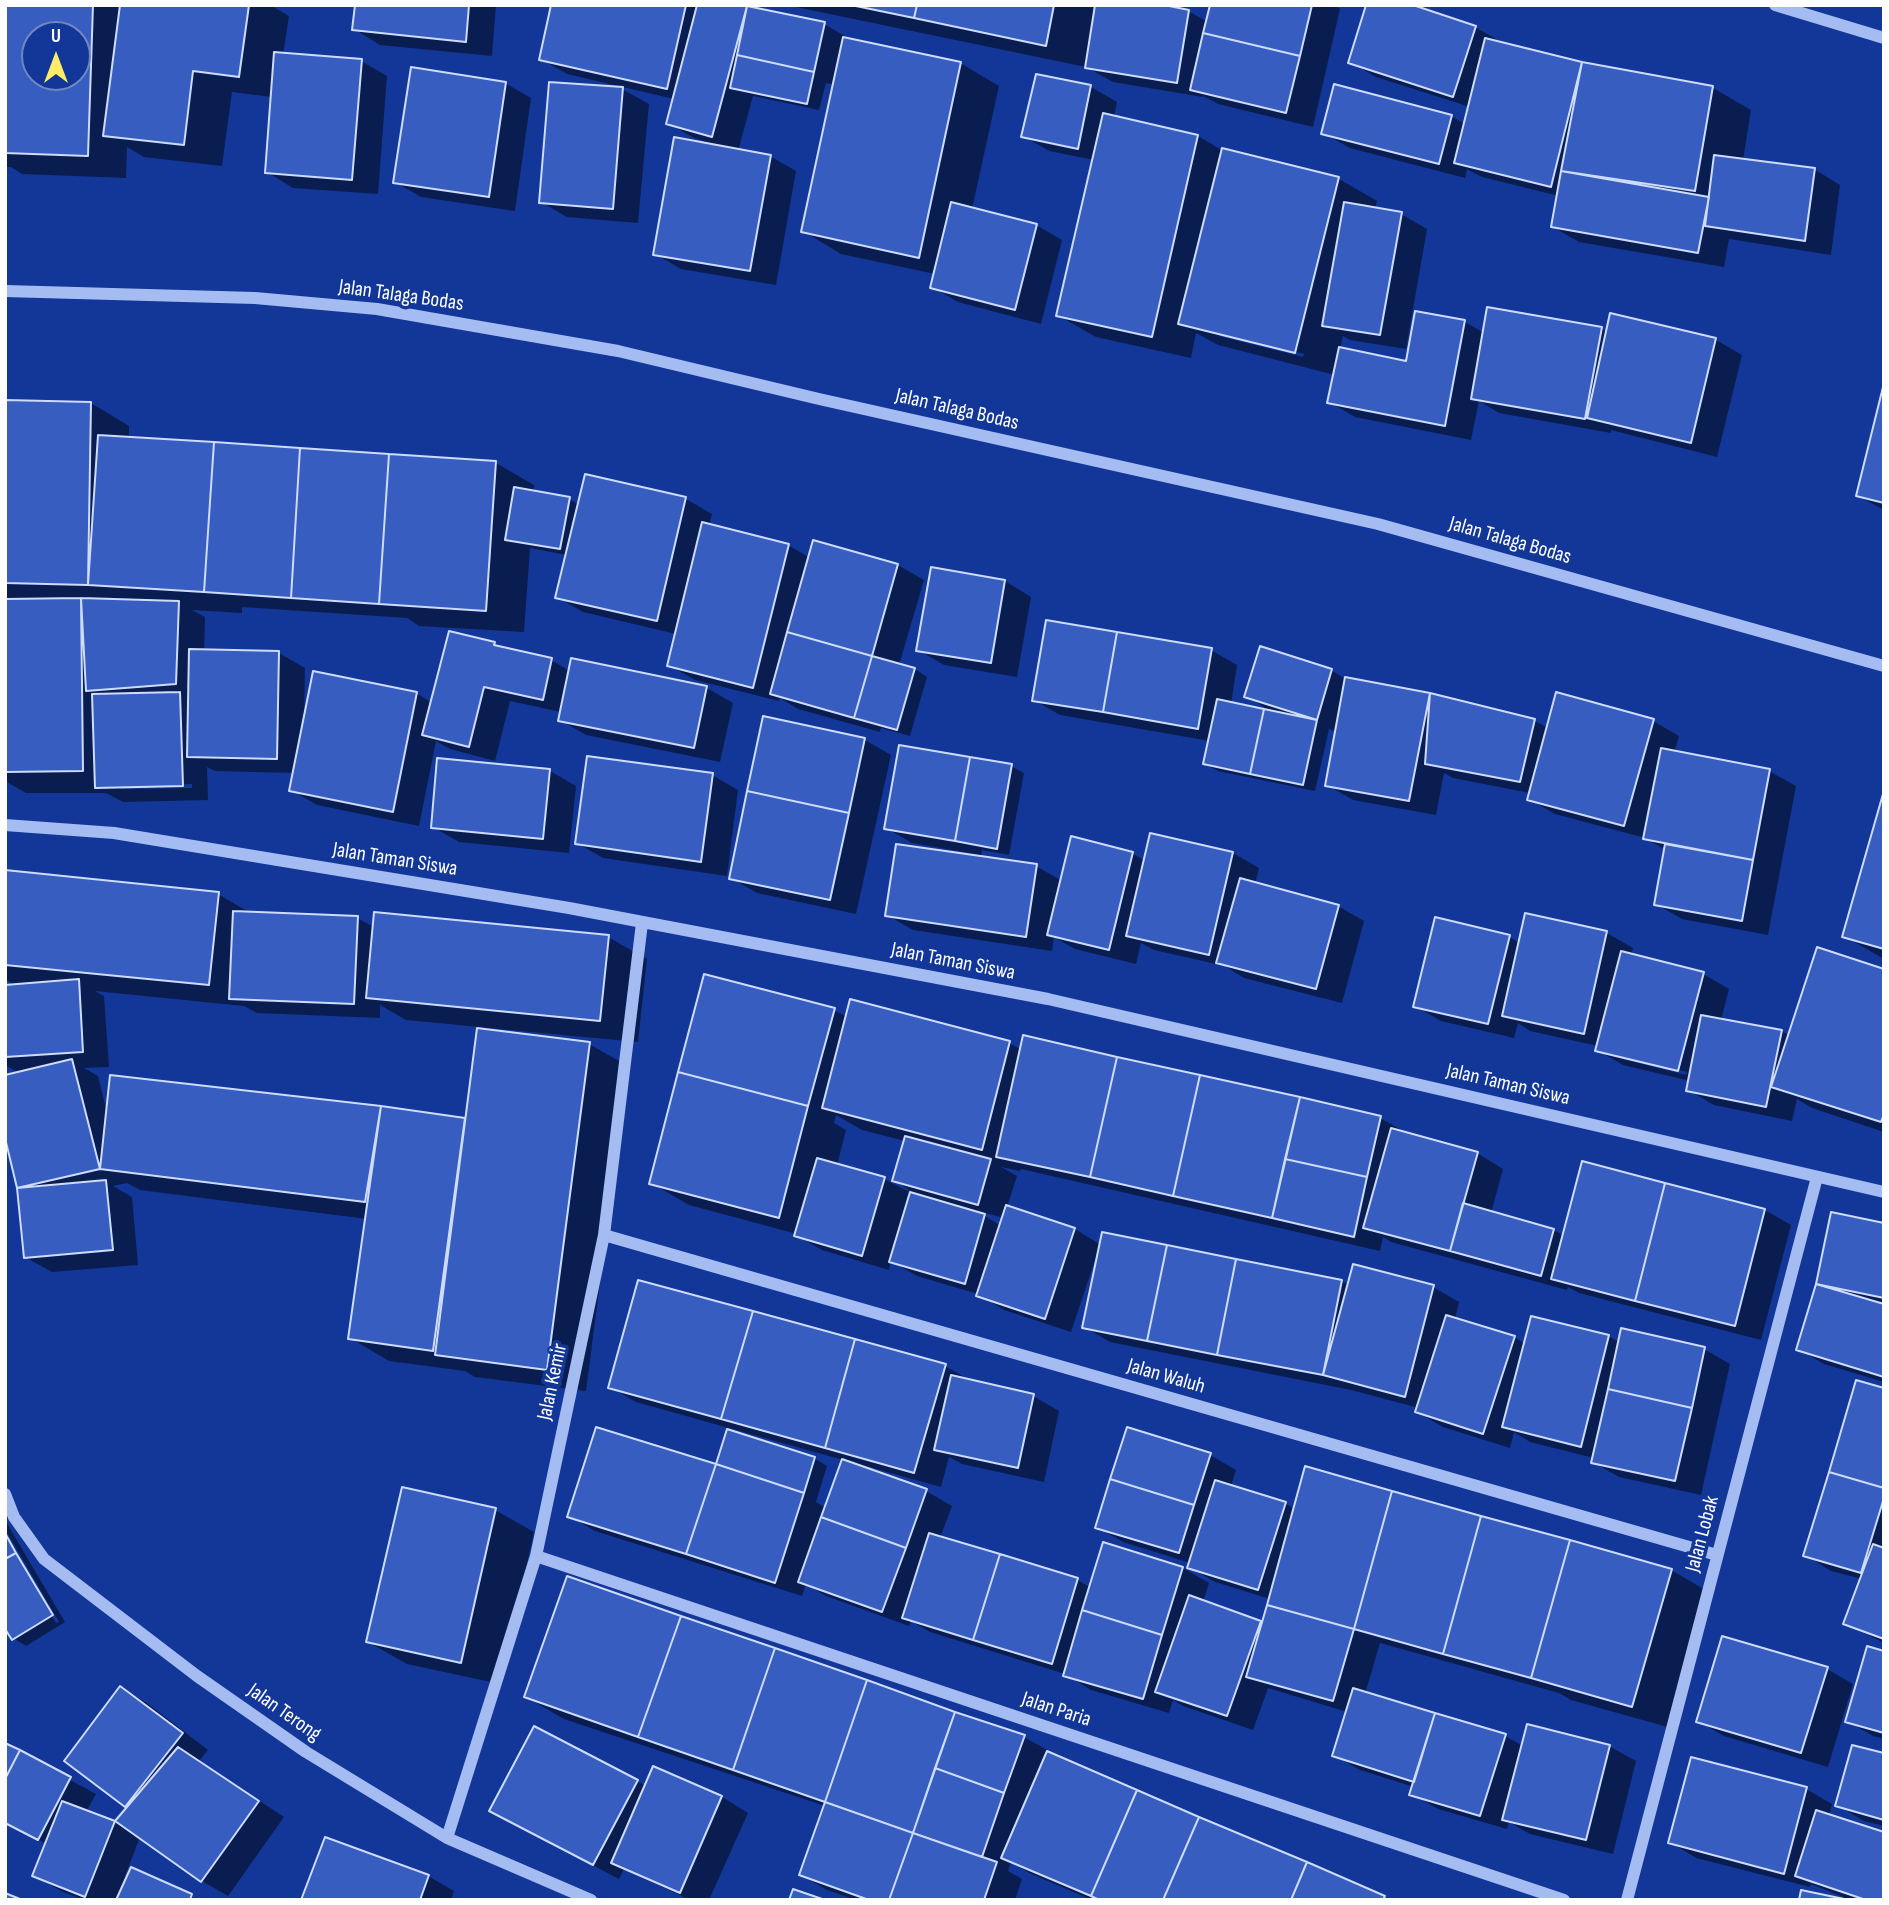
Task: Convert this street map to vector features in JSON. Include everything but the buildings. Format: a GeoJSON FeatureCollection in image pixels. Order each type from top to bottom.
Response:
{"type":"FeatureCollection","features":[{"type":"Feature","properties":{"kind":"street"},"geometry":{"type":"LineString","coordinates":[[1775,5],[1884,38]]}},
{"type":"Feature","properties":{"kind":"street","name":"Jalan Talaga Bodas"},"geometry":{"type":"LineString","coordinates":[[5,291],[255,298],[377,309],[618,351],[832,402],[1378,524],[1884,666]]}},
{"type":"Feature","properties":{"kind":"street","name":"Jalan Taman Siswa"},"geometry":{"type":"LineString","coordinates":[[5,825],[114,833],[569,908],[1048,999],[1884,1192]]}},
{"type":"Feature","properties":{"kind":"street","name":"Jalan Kemir"},"geometry":{"type":"LineString","coordinates":[[447,1838],[536,1556],[604,1235],[642,923]]}},
{"type":"Feature","properties":{"kind":"street","name":"Jalan Lobak"},"geometry":{"type":"LineString","coordinates":[[1627,1900],[1817,1177]]}},
{"type":"Feature","properties":{"kind":"street","name":"Jalan Waluh"},"geometry":{"type":"LineString","coordinates":[[604,1235],[1717,1555]]}},
{"type":"Feature","properties":{"kind":"street","name":"Jalan Terong"},"geometry":{"type":"LineString","coordinates":[[5,1494],[14,1517],[44,1559],[197,1676],[306,1752],[447,1838],[591,1900]]}},
{"type":"Feature","properties":{"kind":"street","name":"Jalan Paria"},"geometry":{"type":"LineString","coordinates":[[536,1556],[1564,1900]]}}]}
